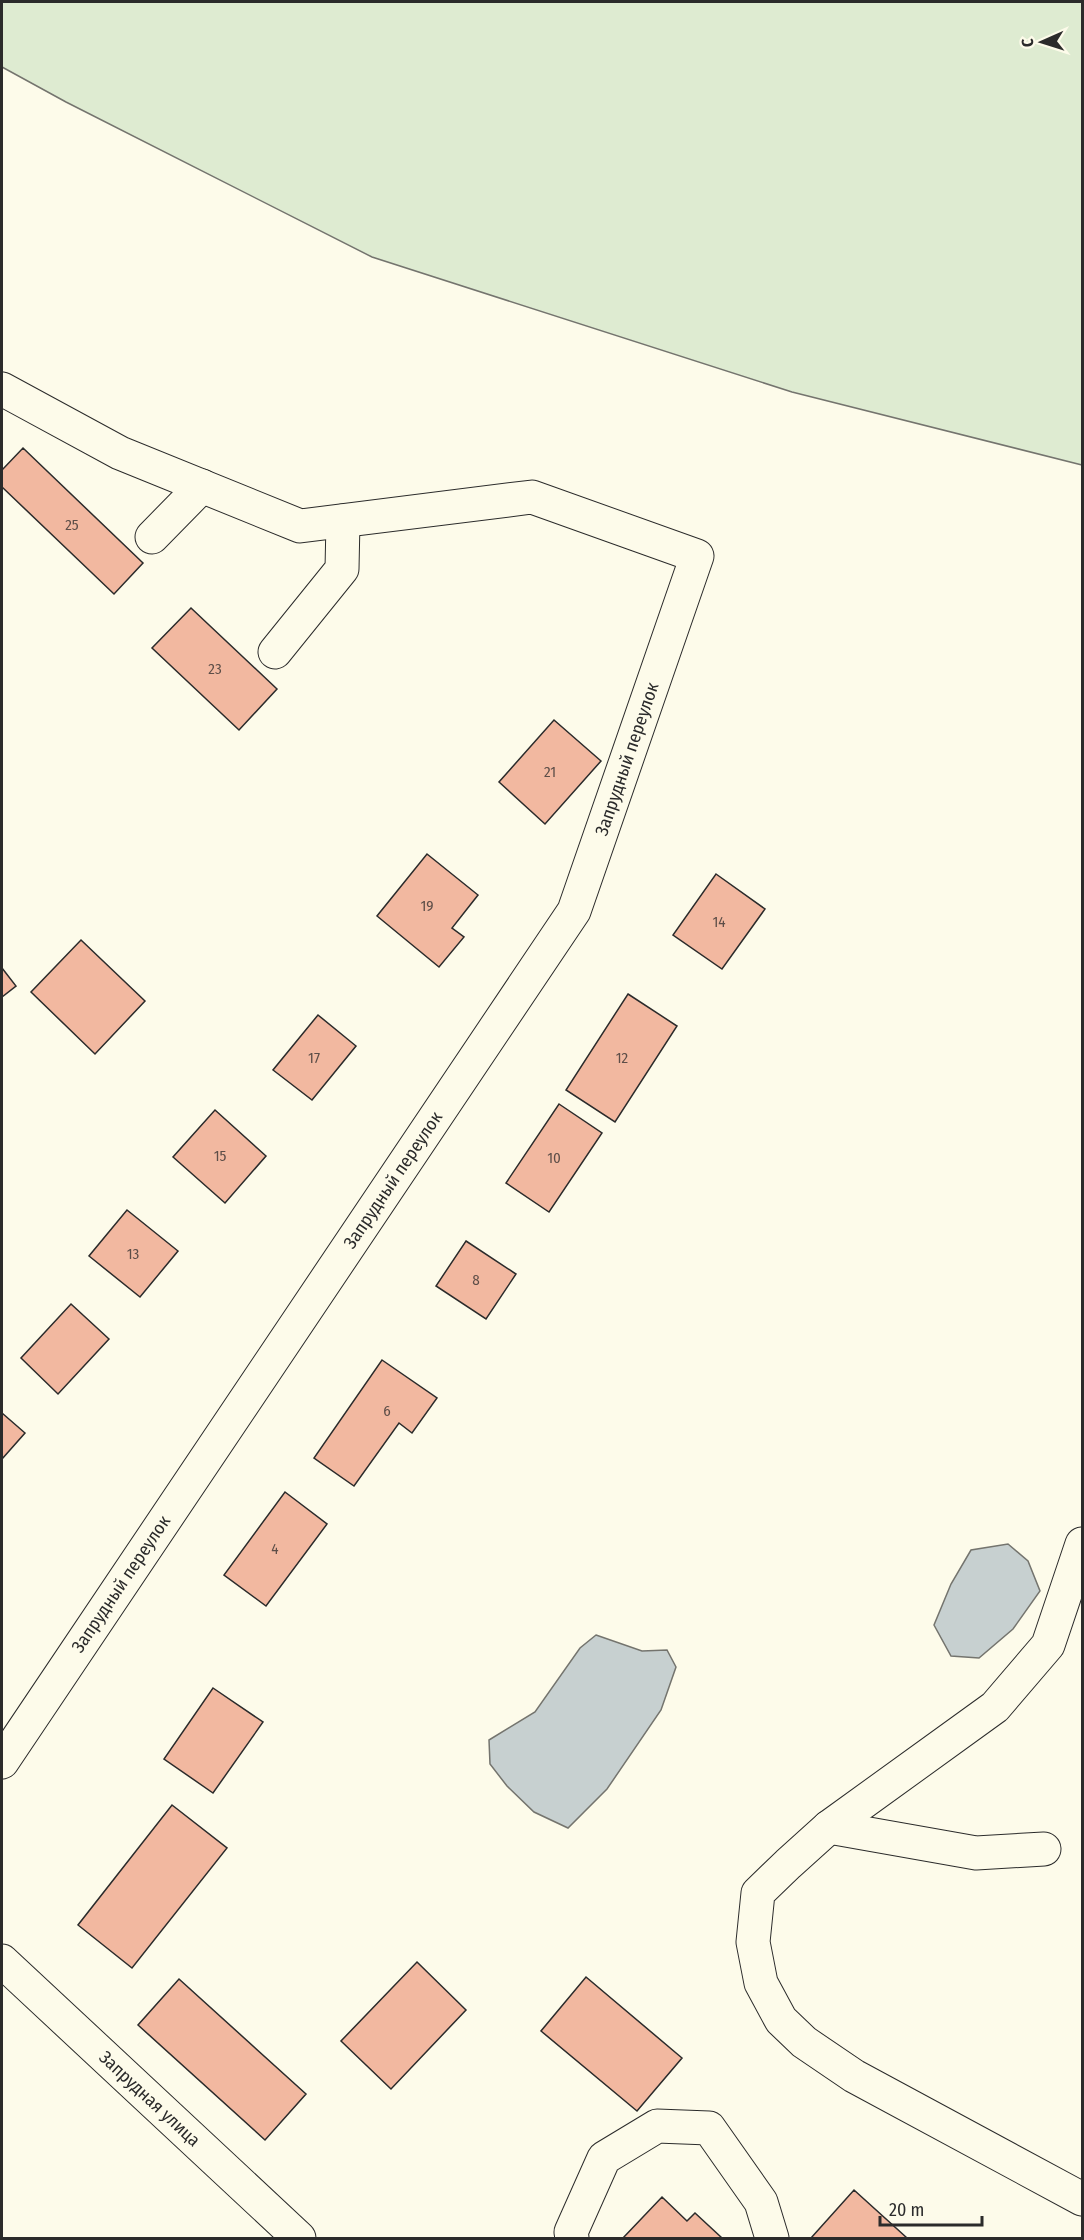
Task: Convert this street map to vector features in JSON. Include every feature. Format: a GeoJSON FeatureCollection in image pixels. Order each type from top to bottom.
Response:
{"type":"FeatureCollection","features":[{"type":"Feature","properties":{"kind":"street"},"geometry":{"type":"LineString","coordinates":[[2,389],[120,453],[300,526],[343,520],[342,569],[275,652]]}},
{"type":"Feature","properties":{"kind":"street"},"geometry":{"type":"LineString","coordinates":[[152,537],[202,486]]}},
{"type":"Feature","properties":{"kind":"street","name":"Запрудный переулок"},"geometry":{"type":"LineString","coordinates":[[2,1762],[574,911],[698,556],[532,497],[343,520]]}},
{"type":"Feature","properties":{"kind":"street"},"geometry":{"type":"LineString","coordinates":[[1083,1544],[1048,1645],[995,1707],[829,1827],[758,1893],[753,1942],[762,1983],[781,2020],[804,2042],[854,2076],[1083,2199]]}},
{"type":"Feature","properties":{"kind":"street"},"geometry":{"type":"LineString","coordinates":[[829,1827],[976,1853],[1044,1849]]}},
{"type":"Feature","properties":{"kind":"street","name":"Запрудная улица"},"geometry":{"type":"LineString","coordinates":[[2,1961],[299,2238]]}},
{"type":"Feature","properties":{"kind":"street"},"geometry":{"type":"LineString","coordinates":[[572,2238],[571,2232],[604,2158],[657,2126],[709,2128],[761,2202],[772,2238]]}},
{"type":"Feature","properties":{"kind":"green space"},"geometry":{"type":"Polygon","coordinates":[[[2,2],[1082,2],[1082,465],[792,392],[372,257],[66,102],[2,67],[2,2]]]}},
{"type":"Feature","properties":{"kind":"shaded area"},"geometry":{"type":"Polygon","coordinates":[[[1008,1544],[1028,1561],[1040,1591],[1013,1629],[979,1658],[951,1656],[934,1625],[951,1584],[971,1550],[1008,1544]]]}},
{"type":"Feature","properties":{"kind":"shaded area"},"geometry":{"type":"Polygon","coordinates":[[[596,1635],[642,1651],[667,1650],[676,1667],[661,1710],[607,1789],[568,1828],[534,1812],[507,1786],[490,1764],[489,1740],[535,1712],[580,1648],[596,1635]]]}},
{"type":"Feature","properties":{"kind":"building"},"geometry":{"type":"Polygon","coordinates":[[[23,448],[143,563],[114,594],[2,487],[2,470],[23,448]]]}},
{"type":"Feature","properties":{"kind":"building"},"geometry":{"type":"Polygon","coordinates":[[[191,608],[277,689],[239,730],[152,648],[191,608]]]}},
{"type":"Feature","properties":{"kind":"building"},"geometry":{"type":"Polygon","coordinates":[[[554,720],[601,761],[545,824],[499,782],[554,720]]]}},
{"type":"Feature","properties":{"kind":"building"},"geometry":{"type":"Polygon","coordinates":[[[427,854],[478,895],[452,928],[464,937],[439,967],[377,916],[427,854]]]}},
{"type":"Feature","properties":{"kind":"building"},"geometry":{"type":"Polygon","coordinates":[[[716,874],[765,909],[722,969],[673,935],[716,874]]]}},
{"type":"Feature","properties":{"kind":"building"},"geometry":{"type":"Polygon","coordinates":[[[81,940],[145,1001],[95,1054],[31,992],[81,940]]]}},
{"type":"Feature","properties":{"kind":"building"},"geometry":{"type":"Polygon","coordinates":[[[2,968],[16,986],[2,997],[2,968]]]}},
{"type":"Feature","properties":{"kind":"building"},"geometry":{"type":"Polygon","coordinates":[[[628,994],[677,1026],[615,1122],[566,1090],[628,994]]]}},
{"type":"Feature","properties":{"kind":"building"},"geometry":{"type":"Polygon","coordinates":[[[318,1015],[356,1046],[312,1100],[273,1070],[318,1015]]]}},
{"type":"Feature","properties":{"kind":"building"},"geometry":{"type":"Polygon","coordinates":[[[559,1104],[602,1133],[549,1212],[506,1183],[559,1104]]]}},
{"type":"Feature","properties":{"kind":"building"},"geometry":{"type":"Polygon","coordinates":[[[215,1110],[266,1156],[225,1203],[173,1157],[215,1110]]]}},
{"type":"Feature","properties":{"kind":"building"},"geometry":{"type":"Polygon","coordinates":[[[127,1210],[178,1251],[140,1297],[89,1256],[127,1210]]]}},
{"type":"Feature","properties":{"kind":"building"},"geometry":{"type":"Polygon","coordinates":[[[466,1241],[516,1274],[486,1319],[436,1286],[466,1241]]]}},
{"type":"Feature","properties":{"kind":"building"},"geometry":{"type":"Polygon","coordinates":[[[71,1304],[109,1339],[58,1394],[21,1358],[71,1304]]]}},
{"type":"Feature","properties":{"kind":"building"},"geometry":{"type":"Polygon","coordinates":[[[382,1360],[437,1398],[412,1433],[399,1423],[354,1486],[314,1458],[382,1360]]]}},
{"type":"Feature","properties":{"kind":"building"},"geometry":{"type":"Polygon","coordinates":[[[2,1413],[25,1433],[2,1459],[2,1413]]]}},
{"type":"Feature","properties":{"kind":"building"},"geometry":{"type":"Polygon","coordinates":[[[285,1492],[327,1524],[266,1606],[224,1575],[285,1492]]]}},
{"type":"Feature","properties":{"kind":"building"},"geometry":{"type":"Polygon","coordinates":[[[213,1688],[263,1722],[213,1793],[164,1759],[213,1688]]]}},
{"type":"Feature","properties":{"kind":"building"},"geometry":{"type":"Polygon","coordinates":[[[172,1805],[227,1848],[132,1968],[78,1925],[172,1805]]]}},
{"type":"Feature","properties":{"kind":"building"},"geometry":{"type":"Polygon","coordinates":[[[417,1962],[466,2010],[391,2089],[341,2041],[417,1962]]]}},
{"type":"Feature","properties":{"kind":"building"},"geometry":{"type":"Polygon","coordinates":[[[586,1977],[682,2058],[637,2111],[541,2031],[586,1977]]]}},
{"type":"Feature","properties":{"kind":"building"},"geometry":{"type":"Polygon","coordinates":[[[179,1979],[306,2094],[265,2140],[138,2025],[179,1979]]]}},
{"type":"Feature","properties":{"kind":"building"},"geometry":{"type":"Polygon","coordinates":[[[854,2190],[907,2238],[811,2238],[854,2190]]]}},
{"type":"Feature","properties":{"kind":"building"},"geometry":{"type":"Polygon","coordinates":[[[662,2197],[687,2221],[695,2213],[722,2238],[623,2238],[662,2197]]]}}]}
